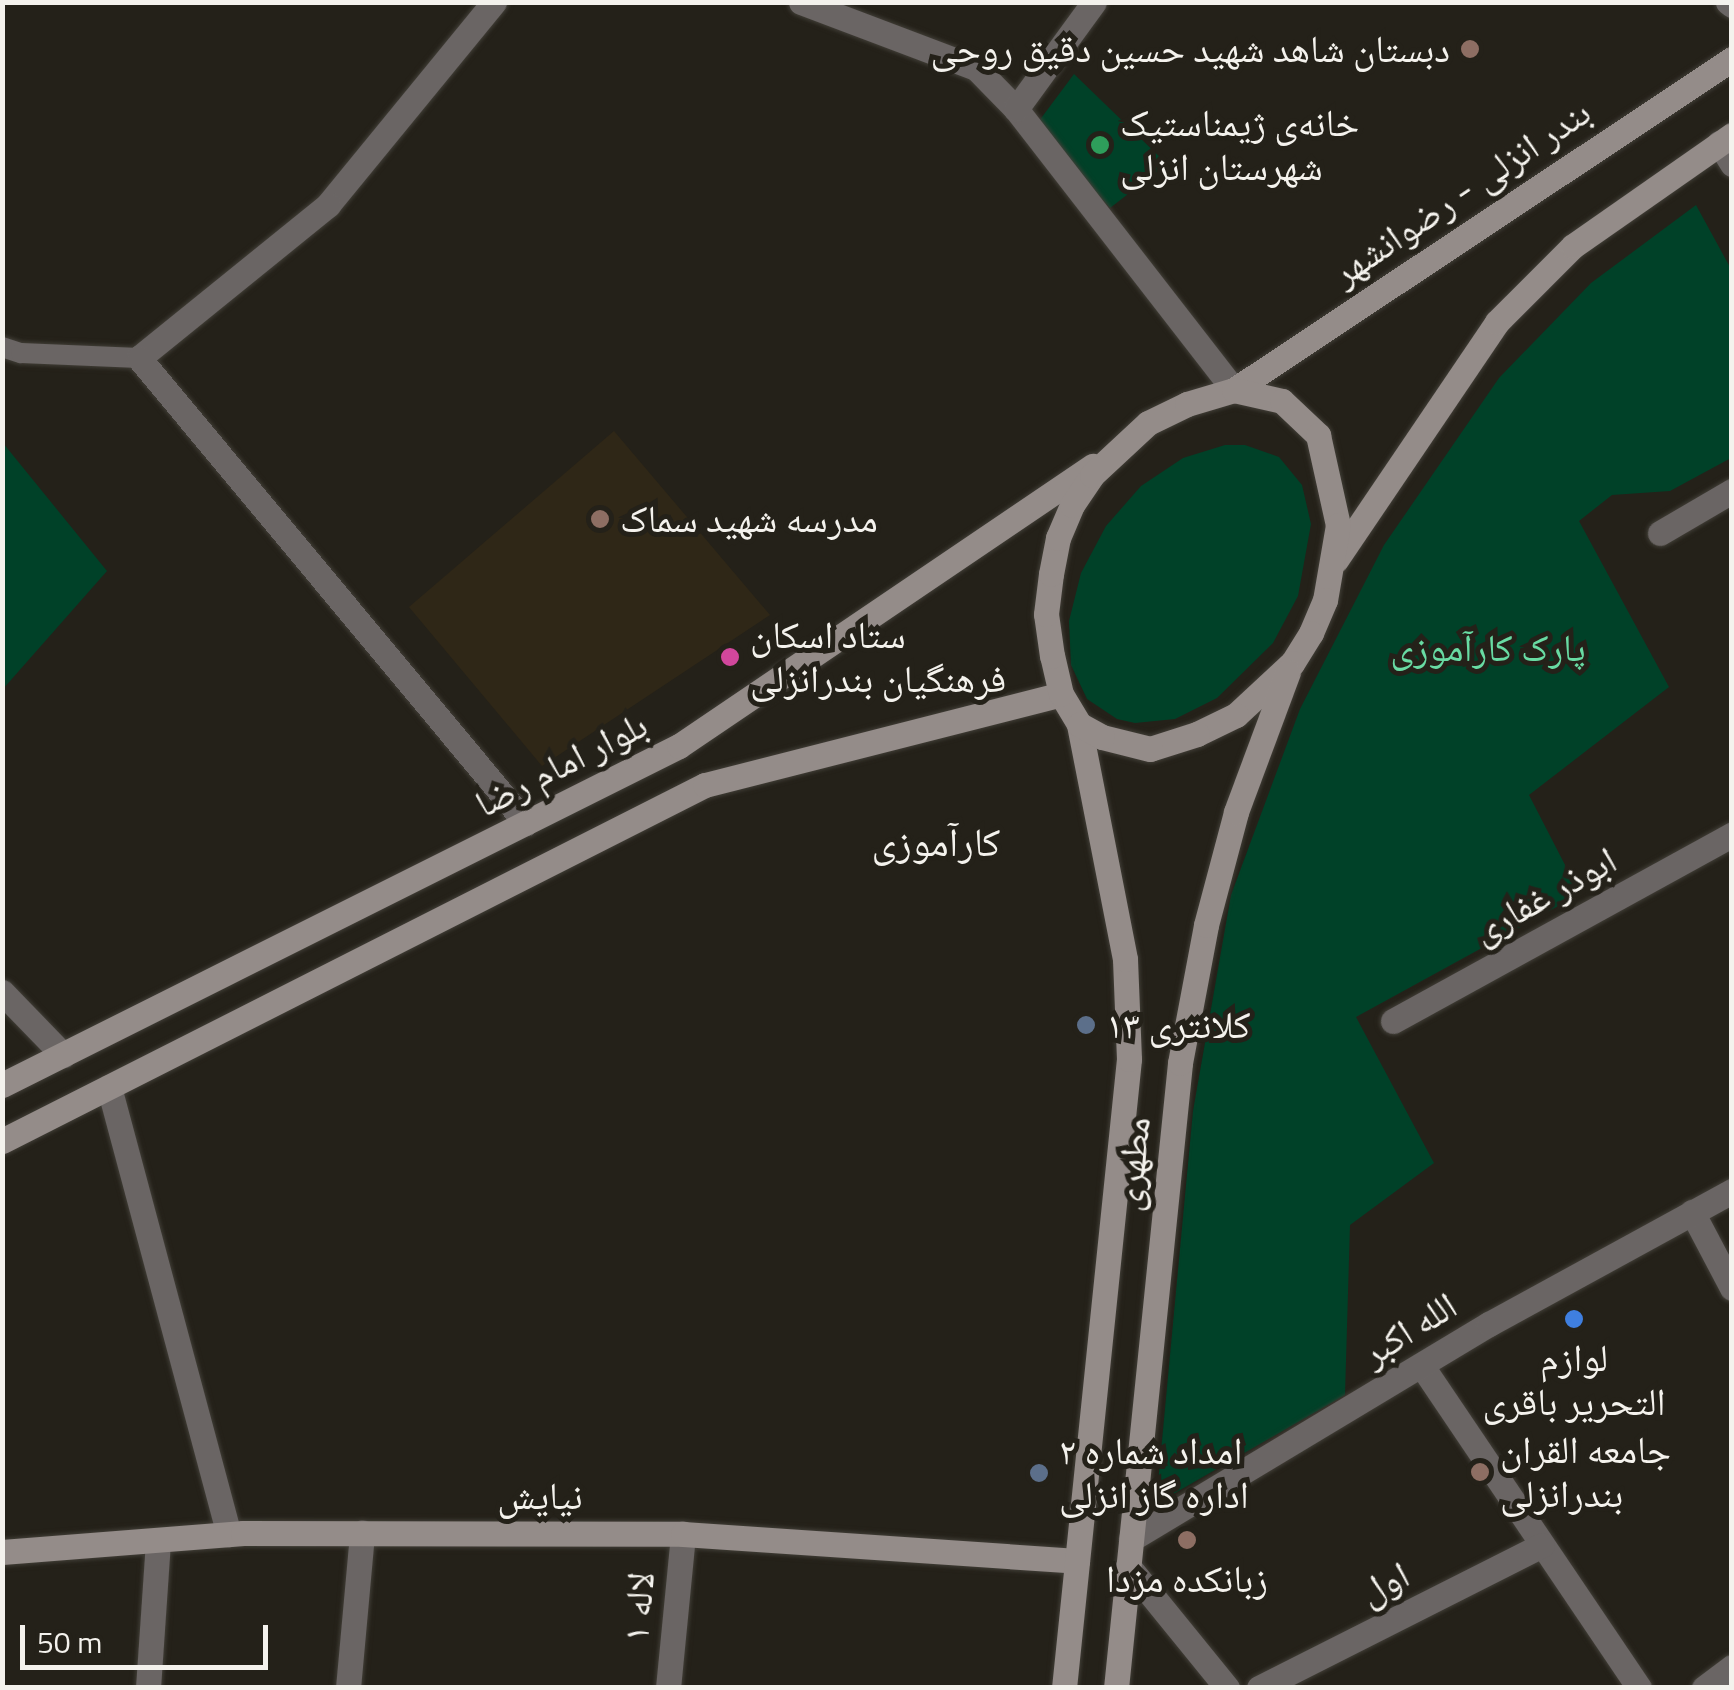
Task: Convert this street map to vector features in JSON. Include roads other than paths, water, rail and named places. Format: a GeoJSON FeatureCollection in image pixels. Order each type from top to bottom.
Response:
{"type":"FeatureCollection","features":[{"type":"Feature","properties":{"kind":"main road","name":"بندر انزلی - رضوانشهر"},"geometry":{"type":"LineString","coordinates":[[1234,390],[1732,59]]}},
{"type":"Feature","properties":{"kind":"main road"},"geometry":{"type":"LineString","coordinates":[[1333,564],[1497,322],[1573,246],[1727,147]]}},
{"type":"Feature","properties":{"kind":"main road"},"geometry":{"type":"LineString","coordinates":[[1234,390],[1282,401],[1318,435],[1338,525],[1325,600],[1292,663],[1236,716],[1150,748],[1102,737],[1079,724],[1061,694],[1046,614],[1058,538],[1092,476],[1148,423],[1187,404],[1234,390]]}},
{"type":"Feature","properties":{"kind":"main road","name":"بلوار امام رضا"},"geometry":{"type":"LineString","coordinates":[[2,1086],[679,746],[1118,449]]}},
{"type":"Feature","properties":{"kind":"main road","name":"مطهری"},"geometry":{"type":"LineString","coordinates":[[1116,1688],[1180,1064],[1196,977],[1236,812],[1292,663]]}},
{"type":"Feature","properties":{"kind":"main road"},"geometry":{"type":"LineString","coordinates":[[2,1140],[705,785],[1061,694]]}},
{"type":"Feature","properties":{"kind":"main road","name":"مطهری"},"geometry":{"type":"LineString","coordinates":[[1064,1688],[1129,1059],[1125,960],[1079,724]]}},
{"type":"Feature","properties":{"kind":"main road","name":"نیایش"},"geometry":{"type":"LineString","coordinates":[[2,1552],[229,1534],[683,1534],[1076,1561]]}},
{"type":"Feature","properties":{"kind":"street"},"geometry":{"type":"LineString","coordinates":[[494,2],[328,206],[139,358],[526,823]]}},
{"type":"Feature","properties":{"kind":"street"},"geometry":{"type":"LineString","coordinates":[[801,2],[976,68],[1016,109],[1234,390]]}},
{"type":"Feature","properties":{"kind":"street"},"geometry":{"type":"LineString","coordinates":[[1016,109],[1094,2]]}},
{"type":"Feature","properties":{"kind":"street"},"geometry":{"type":"LineString","coordinates":[[1660,533],[1732,491]]}},
{"type":"Feature","properties":{"kind":"street","name":"ابوذر غفاری"},"geometry":{"type":"LineString","coordinates":[[1393,1021],[1732,835]]}},
{"type":"Feature","properties":{"kind":"street"},"geometry":{"type":"LineString","coordinates":[[2,992],[62,1056]]}},
{"type":"Feature","properties":{"kind":"street"},"geometry":{"type":"LineString","coordinates":[[109,1086],[229,1534]]}},
{"type":"Feature","properties":{"kind":"street","name":"الله اکبر"},"geometry":{"type":"LineString","coordinates":[[1131,1539],[1422,1366],[1732,1191]]}},
{"type":"Feature","properties":{"kind":"street"},"geometry":{"type":"LineString","coordinates":[[1692,1212],[1732,1288]]}},
{"type":"Feature","properties":{"kind":"street"},"geometry":{"type":"LineString","coordinates":[[1422,1366],[1639,1688]]}},
{"type":"Feature","properties":{"kind":"street"},"geometry":{"type":"LineString","coordinates":[[348,1688],[362,1533]]}},
{"type":"Feature","properties":{"kind":"street","name":"لاله ۱"},"geometry":{"type":"LineString","coordinates":[[668,1688],[683,1534]]}},
{"type":"Feature","properties":{"kind":"street"},"geometry":{"type":"LineString","coordinates":[[148,1688],[158,1540]]}},
{"type":"Feature","properties":{"kind":"street","name":"اول"},"geometry":{"type":"LineString","coordinates":[[1259,1688],[1542,1545]]}},
{"type":"Feature","properties":{"kind":"street"},"geometry":{"type":"LineString","coordinates":[[1128,1566],[1227,1688]]}},
{"type":"Feature","properties":{"kind":"street"},"geometry":{"type":"LineString","coordinates":[[1704,1688],[1732,1668]]}},
{"type":"Feature","properties":{"kind":"lane"},"geometry":{"type":"LineString","coordinates":[[2,346],[21,352],[139,358]]}},
{"type":"Feature","properties":{"kind":"place","name":"دبستان شاهد شهید حسین دقیق روحی"},"geometry":{"type":"Point","coordinates":[1470,49]}},
{"type":"Feature","properties":{"kind":"place","name":"خانه‌ی ژیمناستیک شهرستان انزلی"},"geometry":{"type":"Point","coordinates":[1100,145]}},
{"type":"Feature","properties":{"kind":"place","name":"مدرسه شهید سماک"},"geometry":{"type":"Point","coordinates":[600,519]}},
{"type":"Feature","properties":{"kind":"place","name":"ستاد اسکان فرهنگیان بندرانزلی"},"geometry":{"type":"Point","coordinates":[730,657]}},
{"type":"Feature","properties":{"kind":"place","name":"کلانتری ۱۳"},"geometry":{"type":"Point","coordinates":[1086,1025]}},
{"type":"Feature","properties":{"kind":"place","name":"لوازم التحریر باقری"},"geometry":{"type":"Point","coordinates":[1574,1319]}},
{"type":"Feature","properties":{"kind":"place","name":"جامعه القران بندرانزلی"},"geometry":{"type":"Point","coordinates":[1480,1472]}},
{"type":"Feature","properties":{"kind":"place","name":"امداد شماره ۲ اداره گاز انزلی"},"geometry":{"type":"Point","coordinates":[1039,1473]}},
{"type":"Feature","properties":{"kind":"place","name":"زبانکده مزدا"},"geometry":{"type":"Point","coordinates":[1187,1540]}},
{"type":"Feature","properties":{"kind":"district","name":"کارآموزی"},"geometry":{"type":"Point","coordinates":[936,842]}},
{"type":"Feature","properties":{"kind":"park label","name":"پارک کارآموزی"},"geometry":{"type":"Point","coordinates":[1488,648]}}]}
